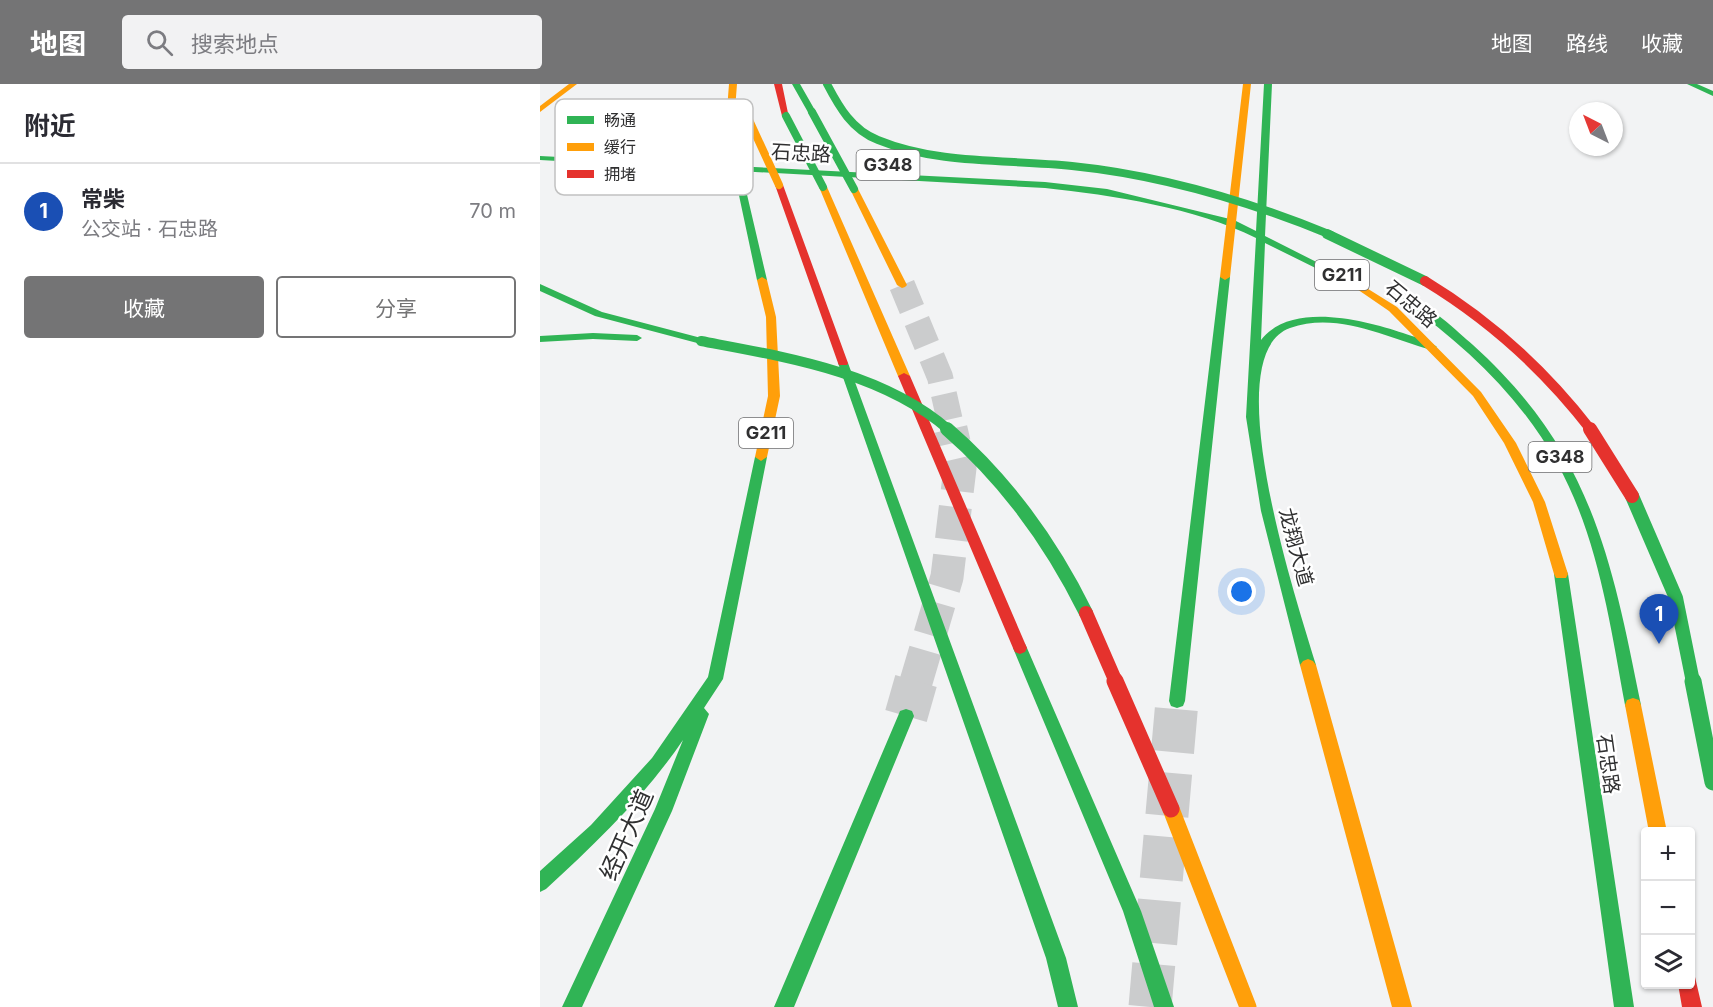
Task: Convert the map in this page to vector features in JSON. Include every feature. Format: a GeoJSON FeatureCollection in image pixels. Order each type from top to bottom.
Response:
{"type":"FeatureCollection","features":[{"type":"Feature","properties":{"kind":"main road"},"geometry":{"type":"LineString","coordinates":[[540,110],[573,84]]}},
{"type":"Feature","properties":{"kind":"main road","name":"G211"},"geometry":{"type":"LineString","coordinates":[[732,99],[733,84]]}},
{"type":"Feature","properties":{"kind":"main road"},"geometry":{"type":"LineString","coordinates":[[740,84],[744,99]]}},
{"type":"Feature","properties":{"kind":"main road"},"geometry":{"type":"LineString","coordinates":[[778,84],[786,116],[823,187],[1132,911],[1164,1007]]}},
{"type":"Feature","properties":{"kind":"main road"},"geometry":{"type":"LineString","coordinates":[[796,84],[854,189],[902,285]]}},
{"type":"Feature","properties":{"kind":"main road","name":"G211"},"geometry":{"type":"LineString","coordinates":[[828,84],[843,114],[854,126],[871,137],[894,146],[950,156],[1074,166],[1137,175],[1210,191],[1277,212],[1344,238],[1444,292],[1481,318],[1528,358],[1568,400],[1605,449],[1640,512],[1675,595],[1713,782]]}},
{"type":"Feature","properties":{"kind":"main road"},"geometry":{"type":"LineString","coordinates":[[1177,701],[1247,84]]}},
{"type":"Feature","properties":{"kind":"main road","name":"龙翔大道"},"geometry":{"type":"LineString","coordinates":[[1268,84],[1251,417],[1257,465],[1269,524],[1402,1007]]}},
{"type":"Feature","properties":{"kind":"main road"},"geometry":{"type":"LineString","coordinates":[[1691,84],[1713,94]]}},
{"type":"Feature","properties":{"kind":"main road"},"geometry":{"type":"LineString","coordinates":[[753,129],[779,185],[1052,946],[1068,1007]]}},
{"type":"Feature","properties":{"kind":"main road","name":"石忠路"},"geometry":{"type":"LineString","coordinates":[[540,145],[555,146]]}},
{"type":"Feature","properties":{"kind":"main road","name":"石忠路"},"geometry":{"type":"LineString","coordinates":[[753,157],[1059,175],[1168,190],[1233,207],[1308,241]]}},
{"type":"Feature","properties":{"kind":"main road","name":"石忠路"},"geometry":{"type":"LineString","coordinates":[[540,158],[555,159]]}},
{"type":"Feature","properties":{"kind":"main road","name":"石忠路"},"geometry":{"type":"LineString","coordinates":[[753,169],[1045,185],[1107,192],[1155,202],[1231,222],[1300,254],[1355,284],[1393,309],[1476,394],[1510,443],[1539,502],[1560,570],[1624,1007]]}},
{"type":"Feature","properties":{"kind":"main road","name":"G211"},"geometry":{"type":"LineString","coordinates":[[540,883],[597,831],[658,763],[715,679],[774,396],[771,317],[743,195]]}},
{"type":"Feature","properties":{"kind":"main road"},"geometry":{"type":"LineString","coordinates":[[540,287],[576,308],[628,324],[781,356],[851,377],[919,408],[976,452],[1018,497],[1087,610],[1178,824],[1248,1007]]}},
{"type":"Feature","properties":{"kind":"main road","name":"石忠路"},"geometry":{"type":"LineString","coordinates":[[1395,290],[1464,343],[1510,387],[1553,443],[1583,503],[1608,579],[1657,827]]}},
{"type":"Feature","properties":{"kind":"main road"},"geometry":{"type":"LineString","coordinates":[[1253,378],[1267,338],[1283,327],[1310,321],[1361,324],[1396,332],[1432,347]]}},
{"type":"Feature","properties":{"kind":"main road"},"geometry":{"type":"LineString","coordinates":[[540,339],[593,336],[702,341]]}},
{"type":"Feature","properties":{"kind":"main road","name":"经开大道"},"geometry":{"type":"LineString","coordinates":[[572,1007],[663,811],[715,679]]}},
{"type":"Feature","properties":{"kind":"main road"},"geometry":{"type":"LineString","coordinates":[[784,1007],[906,716]]}},
{"type":"Feature","properties":{"kind":"main road"},"geometry":{"type":"LineString","coordinates":[[1689,989],[1692,1007]]}},
{"type":"Feature","properties":{"kind":"tunnel"},"geometry":{"type":"LineString","coordinates":[[902,285],[940,377],[952,430]]}},
{"type":"Feature","properties":{"kind":"tunnel"},"geometry":{"type":"LineString","coordinates":[[916,682],[947,577],[960,468],[951,429]]}},
{"type":"Feature","properties":{"kind":"tunnel"},"geometry":{"type":"LineString","coordinates":[[906,716],[916,681]]}},
{"type":"Feature","properties":{"kind":"tunnel"},"geometry":{"type":"LineString","coordinates":[[1150,1007],[1177,701]]}},
{"type":"Feature","properties":{"kind":"traffic: fast"},"geometry":{"type":"LineString","coordinates":[[796,84],[812,112]]}},
{"type":"Feature","properties":{"kind":"traffic: fast"},"geometry":{"type":"LineString","coordinates":[[827,84],[841,109],[853,124],[877,140],[901,148],[949,158],[1074,166],[1166,182],[1211,193],[1299,222],[1384,259],[1425,281]]}},
{"type":"Feature","properties":{"kind":"traffic: fast"},"geometry":{"type":"LineString","coordinates":[[1268,84],[1252,417],[1261,480],[1308,665]]}},
{"type":"Feature","properties":{"kind":"traffic: fast"},"geometry":{"type":"LineString","coordinates":[[1691,84],[1713,94]]}},
{"type":"Feature","properties":{"kind":"traffic: fast"},"geometry":{"type":"LineString","coordinates":[[812,112],[854,189]]}},
{"type":"Feature","properties":{"kind":"traffic: fast"},"geometry":{"type":"LineString","coordinates":[[786,116],[823,187]]}},
{"type":"Feature","properties":{"kind":"traffic: fast"},"geometry":{"type":"LineString","coordinates":[[540,158],[555,159]]}},
{"type":"Feature","properties":{"kind":"traffic: fast"},"geometry":{"type":"LineString","coordinates":[[753,169],[1045,185],[1107,192],[1231,222],[1357,285]]}},
{"type":"Feature","properties":{"kind":"traffic: fast"},"geometry":{"type":"LineString","coordinates":[[743,195],[762,280]]}},
{"type":"Feature","properties":{"kind":"traffic: fast"},"geometry":{"type":"LineString","coordinates":[[1177,701],[1225,277]]}},
{"type":"Feature","properties":{"kind":"traffic: fast"},"geometry":{"type":"LineString","coordinates":[[540,287],[598,314],[701,341]]}},
{"type":"Feature","properties":{"kind":"traffic: fast"},"geometry":{"type":"LineString","coordinates":[[1408,299],[1460,339],[1507,385],[1548,437],[1565,465],[1598,546],[1612,598],[1633,705]]}},
{"type":"Feature","properties":{"kind":"traffic: fast"},"geometry":{"type":"LineString","coordinates":[[1256,368],[1262,348],[1268,338],[1283,327],[1302,321],[1348,322],[1432,347]]}},
{"type":"Feature","properties":{"kind":"traffic: fast"},"geometry":{"type":"LineString","coordinates":[[540,339],[593,336],[637,338]]}},
{"type":"Feature","properties":{"kind":"traffic: fast"},"geometry":{"type":"LineString","coordinates":[[701,341],[812,365],[867,383],[930,414],[981,460],[1016,499],[1048,543],[1086,613]]}},
{"type":"Feature","properties":{"kind":"traffic: fast"},"geometry":{"type":"LineString","coordinates":[[843,363],[1056,958],[1068,1007]]}},
{"type":"Feature","properties":{"kind":"traffic: fast"},"geometry":{"type":"LineString","coordinates":[[540,883],[597,831],[658,763],[715,679],[761,457]]}},
{"type":"Feature","properties":{"kind":"traffic: fast"},"geometry":{"type":"LineString","coordinates":[[1632,496],[1676,598],[1713,782]]}},
{"type":"Feature","properties":{"kind":"traffic: fast"},"geometry":{"type":"LineString","coordinates":[[1561,574],[1624,1007]]}},
{"type":"Feature","properties":{"kind":"traffic: fast"},"geometry":{"type":"LineString","coordinates":[[1020,648],[1132,911],[1164,1007]]}},
{"type":"Feature","properties":{"kind":"traffic: fast"},"geometry":{"type":"LineString","coordinates":[[572,1007],[663,811],[701,714]]}},
{"type":"Feature","properties":{"kind":"traffic: fast"},"geometry":{"type":"LineString","coordinates":[[784,1007],[906,716]]}},
{"type":"Feature","properties":{"kind":"traffic: slow"},"geometry":{"type":"LineString","coordinates":[[540,110],[573,84]]}},
{"type":"Feature","properties":{"kind":"traffic: slow"},"geometry":{"type":"LineString","coordinates":[[732,99],[733,84]]}},
{"type":"Feature","properties":{"kind":"traffic: slow"},"geometry":{"type":"LineString","coordinates":[[1225,277],[1247,84]]}},
{"type":"Feature","properties":{"kind":"traffic: slow"},"geometry":{"type":"LineString","coordinates":[[753,129],[779,185]]}},
{"type":"Feature","properties":{"kind":"traffic: slow"},"geometry":{"type":"LineString","coordinates":[[823,187],[904,376]]}},
{"type":"Feature","properties":{"kind":"traffic: slow"},"geometry":{"type":"LineString","coordinates":[[854,189],[902,285]]}},
{"type":"Feature","properties":{"kind":"traffic: slow"},"geometry":{"type":"LineString","coordinates":[[761,457],[774,396],[771,317],[762,280]]}},
{"type":"Feature","properties":{"kind":"traffic: slow"},"geometry":{"type":"LineString","coordinates":[[1357,285],[1393,309],[1477,394],[1510,443],[1539,502],[1561,574]]}},
{"type":"Feature","properties":{"kind":"traffic: slow"},"geometry":{"type":"LineString","coordinates":[[1308,665],[1402,1007]]}},
{"type":"Feature","properties":{"kind":"traffic: slow"},"geometry":{"type":"LineString","coordinates":[[1633,705],[1657,827]]}},
{"type":"Feature","properties":{"kind":"traffic: slow"},"geometry":{"type":"LineString","coordinates":[[1171,809],[1248,1007]]}},
{"type":"Feature","properties":{"kind":"traffic: jam"},"geometry":{"type":"LineString","coordinates":[[778,84],[786,116]]}},
{"type":"Feature","properties":{"kind":"traffic: jam"},"geometry":{"type":"LineString","coordinates":[[779,185],[843,363]]}},
{"type":"Feature","properties":{"kind":"traffic: jam"},"geometry":{"type":"LineString","coordinates":[[1425,281],[1488,323],[1544,374],[1593,432],[1614,463],[1632,496]]}},
{"type":"Feature","properties":{"kind":"traffic: jam"},"geometry":{"type":"LineString","coordinates":[[904,376],[1020,648]]}},
{"type":"Feature","properties":{"kind":"traffic: jam"},"geometry":{"type":"LineString","coordinates":[[1086,613],[1171,809]]}},
{"type":"Feature","properties":{"kind":"traffic: jam"},"geometry":{"type":"LineString","coordinates":[[1689,989],[1692,1007]]}},
{"type":"Feature","properties":{"kind":"place","name":"常柴"},"geometry":{"type":"Point","coordinates":[1659,644]}}]}
